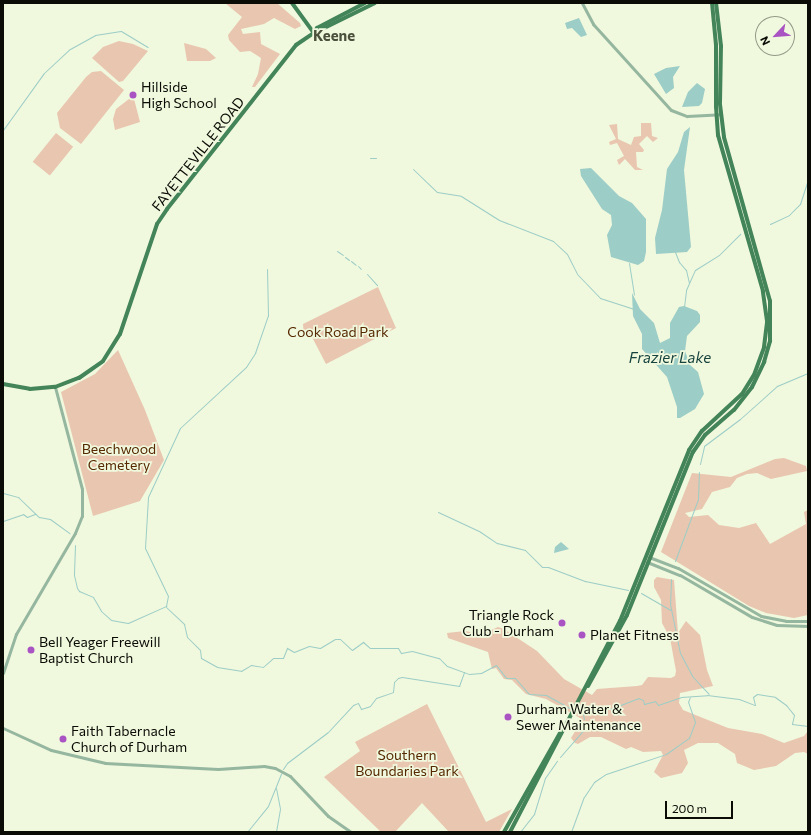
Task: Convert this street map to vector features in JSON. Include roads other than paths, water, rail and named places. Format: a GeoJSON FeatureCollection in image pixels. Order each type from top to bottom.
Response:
{"type":"FeatureCollection","features":[{"type":"Feature","properties":{"kind":"main road"},"geometry":{"type":"LineString","coordinates":[[292,3],[314,33]]}},
{"type":"Feature","properties":{"kind":"main road","name":"FAYETTEVILLE ROAD"},"geometry":{"type":"LineString","coordinates":[[314,33],[317,28],[365,3]]}},
{"type":"Feature","properties":{"kind":"main road","name":"FAYETTEVILLE ROAD"},"geometry":{"type":"LineString","coordinates":[[3,384],[30,389],[55,387],[86,374],[109,353],[120,334],[161,217],[219,146],[288,54],[314,33],[375,3]]}},
{"type":"Feature","properties":{"kind":"main road"},"geometry":{"type":"LineString","coordinates":[[510,832],[584,691],[601,666],[622,627],[649,557],[693,452],[705,435],[734,410],[752,387],[764,362],[770,341],[770,301],[726,150],[718,114],[716,45],[712,3]]}},
{"type":"Feature","properties":{"kind":"main road"},"geometry":{"type":"LineString","coordinates":[[716,3],[722,59],[718,114]]}},
{"type":"Feature","properties":{"kind":"main road"},"geometry":{"type":"LineString","coordinates":[[504,832],[563,730]]}},
{"type":"Feature","properties":{"kind":"street"},"geometry":{"type":"LineString","coordinates":[[582,3],[593,24],[671,110],[687,116],[718,114]]}},
{"type":"Feature","properties":{"kind":"street"},"geometry":{"type":"LineString","coordinates":[[3,673],[16,634],[76,533],[82,516],[82,489],[55,387]]}},
{"type":"Feature","properties":{"kind":"street"},"geometry":{"type":"LineString","coordinates":[[649,557],[678,568],[761,616],[786,621],[808,621]]}},
{"type":"Feature","properties":{"kind":"street"},"geometry":{"type":"LineString","coordinates":[[647,562],[680,575],[752,617],[782,625],[808,626]]}},
{"type":"Feature","properties":{"kind":"street"},"geometry":{"type":"LineString","coordinates":[[3,728],[51,750],[105,763],[218,769],[270,767],[290,776],[328,816],[351,832]]}},
{"type":"Feature","properties":{"kind":"water"},"geometry":{"type":"Polygon","coordinates":[[[579,18],[587,35],[581,37],[572,28],[567,29],[565,23],[579,18]]]}},
{"type":"Feature","properties":{"kind":"water"},"geometry":{"type":"Polygon","coordinates":[[[680,66],[673,77],[674,88],[666,94],[654,74],[666,68],[680,66]]]}},
{"type":"Feature","properties":{"kind":"water"},"geometry":{"type":"Polygon","coordinates":[[[697,83],[705,89],[702,103],[699,106],[682,107],[688,92],[697,83]]]}},
{"type":"Feature","properties":{"kind":"water"},"geometry":{"type":"Polygon","coordinates":[[[690,127],[684,170],[691,247],[687,252],[656,254],[655,238],[662,210],[667,169],[678,152],[684,132],[690,127]]]}},
{"type":"Feature","properties":{"kind":"water"},"geometry":{"type":"Polygon","coordinates":[[[591,168],[619,196],[632,203],[646,219],[646,252],[644,261],[638,265],[611,257],[607,235],[612,225],[611,215],[602,209],[581,176],[580,169],[591,168]]]}},
{"type":"Feature","properties":{"kind":"water","name":"Frazier Lake"},"geometry":{"type":"Polygon","coordinates":[[[632,293],[640,309],[654,323],[660,343],[670,338],[670,323],[679,307],[684,306],[697,311],[700,315],[700,322],[687,336],[685,351],[690,365],[698,372],[704,394],[695,409],[680,418],[677,418],[677,407],[667,377],[642,349],[642,334],[633,316],[632,293]]]}},
{"type":"Feature","properties":{"kind":"water"},"geometry":{"type":"Polygon","coordinates":[[[561,542],[569,549],[554,553],[555,547],[561,542]]]}},
{"type":"Feature","properties":{"kind":"waterway"},"geometry":{"type":"LineString","coordinates":[[3,130],[44,73],[70,49],[95,35],[121,31],[148,47]]}},
{"type":"Feature","properties":{"kind":"waterway"},"geometry":{"type":"LineString","coordinates":[[370,158],[376,158]]}},
{"type":"Feature","properties":{"kind":"waterway"},"geometry":{"type":"LineString","coordinates":[[413,169],[437,192],[461,196],[499,220],[553,241],[567,254],[577,274],[600,298],[633,309]]}},
{"type":"Feature","properties":{"kind":"waterway"},"geometry":{"type":"LineString","coordinates":[[770,224],[789,215],[800,204],[808,179]]}},
{"type":"Feature","properties":{"kind":"waterway"},"geometry":{"type":"LineString","coordinates":[[684,307],[686,290],[695,270],[719,255],[740,234]]}},
{"type":"Feature","properties":{"kind":"waterway"},"geometry":{"type":"LineString","coordinates":[[337,251],[343,255]]}},
{"type":"Feature","properties":{"kind":"waterway"},"geometry":{"type":"LineString","coordinates":[[675,252],[679,262],[686,270],[689,283]]}},
{"type":"Feature","properties":{"kind":"waterway"},"geometry":{"type":"LineString","coordinates":[[345,257],[349,260]]}},
{"type":"Feature","properties":{"kind":"waterway"},"geometry":{"type":"LineString","coordinates":[[351,261],[356,265]]}},
{"type":"Feature","properties":{"kind":"waterway"},"geometry":{"type":"LineString","coordinates":[[629,263],[634,295]]}},
{"type":"Feature","properties":{"kind":"waterway"},"geometry":{"type":"LineString","coordinates":[[358,266],[361,269]]}},
{"type":"Feature","properties":{"kind":"waterway"},"geometry":{"type":"LineString","coordinates":[[166,606],[168,596],[145,548],[148,497],[180,428],[246,367],[255,353],[268,316],[267,269]]}},
{"type":"Feature","properties":{"kind":"waterway"},"geometry":{"type":"LineString","coordinates":[[367,274],[377,285]]}},
{"type":"Feature","properties":{"kind":"waterway"},"geometry":{"type":"LineString","coordinates":[[700,464],[704,446],[740,419],[777,386],[808,373]]}},
{"type":"Feature","properties":{"kind":"waterway"},"geometry":{"type":"LineString","coordinates":[[675,561],[698,499],[699,472]]}},
{"type":"Feature","properties":{"kind":"waterway"},"geometry":{"type":"LineString","coordinates":[[3,493],[18,497],[39,517],[50,519],[69,533]]}},
{"type":"Feature","properties":{"kind":"waterway"},"geometry":{"type":"LineString","coordinates":[[438,512],[479,531],[497,543],[525,550],[542,567],[548,567],[585,581],[628,590]]}},
{"type":"Feature","properties":{"kind":"waterway"},"geometry":{"type":"LineString","coordinates":[[3,521],[23,514],[27,517],[35,514]]}},
{"type":"Feature","properties":{"kind":"waterway"},"geometry":{"type":"LineString","coordinates":[[75,545],[74,575],[77,588],[79,591],[93,597],[101,611],[111,620],[128,623],[166,606]]}},
{"type":"Feature","properties":{"kind":"waterway"},"geometry":{"type":"LineString","coordinates":[[671,579],[670,604],[680,653],[693,677],[709,694]]}},
{"type":"Feature","properties":{"kind":"waterway"},"geometry":{"type":"LineString","coordinates":[[641,593],[670,610]]}},
{"type":"Feature","properties":{"kind":"waterway"},"geometry":{"type":"LineString","coordinates":[[166,607],[184,624],[187,637],[200,650],[201,658],[217,667],[241,671],[251,665],[263,667],[273,658],[283,658],[287,648],[294,652],[309,646],[320,648],[335,639],[340,639],[352,650],[363,642],[370,648],[398,648],[401,653],[412,651],[439,658],[447,666],[469,674],[481,673],[496,665],[506,678],[515,678],[529,694],[546,695],[571,709]]}},
{"type":"Feature","properties":{"kind":"waterway"},"geometry":{"type":"LineString","coordinates":[[283,769],[287,763],[328,732],[353,705],[358,703],[361,709],[370,706],[376,698],[393,692],[394,682],[398,678],[402,677],[459,686],[464,672]]}},
{"type":"Feature","properties":{"kind":"waterway"},"geometry":{"type":"LineString","coordinates":[[583,713],[588,709],[610,709],[638,698],[643,700],[644,704],[655,701],[658,705],[681,697],[707,695],[739,699],[755,705],[753,697],[757,694],[775,697],[786,705],[794,715],[792,724],[808,726]]}},
{"type":"Feature","properties":{"kind":"waterway"},"geometry":{"type":"LineString","coordinates":[[571,832],[584,797],[594,782],[606,774],[666,754],[689,738],[695,722],[688,702],[690,697]]}},
{"type":"Feature","properties":{"kind":"waterway"},"geometry":{"type":"LineString","coordinates":[[574,710],[583,713]]}},
{"type":"Feature","properties":{"kind":"waterway"},"geometry":{"type":"LineString","coordinates":[[583,714],[584,719]]}},
{"type":"Feature","properties":{"kind":"waterway"},"geometry":{"type":"LineString","coordinates":[[560,757],[583,731],[586,723]]}},
{"type":"Feature","properties":{"kind":"waterway"},"geometry":{"type":"LineString","coordinates":[[808,730],[808,737]]}},
{"type":"Feature","properties":{"kind":"waterway"},"geometry":{"type":"LineString","coordinates":[[520,832],[534,814],[545,778],[557,761]]}},
{"type":"Feature","properties":{"kind":"waterway"},"geometry":{"type":"LineString","coordinates":[[247,832],[268,806],[281,773]]}},
{"type":"Feature","properties":{"kind":"waterway"},"geometry":{"type":"LineString","coordinates":[[276,788],[280,809],[276,832]]}},
{"type":"Feature","properties":{"kind":"place","name":"Hillside High School"},"geometry":{"type":"Point","coordinates":[133,95]}},
{"type":"Feature","properties":{"kind":"place","name":"Triangle Rock Club - Durham"},"geometry":{"type":"Point","coordinates":[562,623]}},
{"type":"Feature","properties":{"kind":"place","name":"Planet Fitness"},"geometry":{"type":"Point","coordinates":[582,635]}},
{"type":"Feature","properties":{"kind":"place","name":"Bell Yeager Freewill Baptist Church"},"geometry":{"type":"Point","coordinates":[31,650]}},
{"type":"Feature","properties":{"kind":"place","name":"Durham Water & Sewer Maintenance"},"geometry":{"type":"Point","coordinates":[508,717]}},
{"type":"Feature","properties":{"kind":"place","name":"Faith Tabernacle Church of Durham"},"geometry":{"type":"Point","coordinates":[63,739]}},
{"type":"Feature","properties":{"kind":"district","name":"Keene"},"geometry":{"type":"Point","coordinates":[334,36]}},
{"type":"Feature","properties":{"kind":"park label","name":"Cook Road Park"},"geometry":{"type":"Point","coordinates":[338,332]}},
{"type":"Feature","properties":{"kind":"park label","name":"Beechwood Cemetery"},"geometry":{"type":"Point","coordinates":[119,458]}},
{"type":"Feature","properties":{"kind":"park label","name":"Southern Boundaries Park"},"geometry":{"type":"Point","coordinates":[407,764]}}]}
